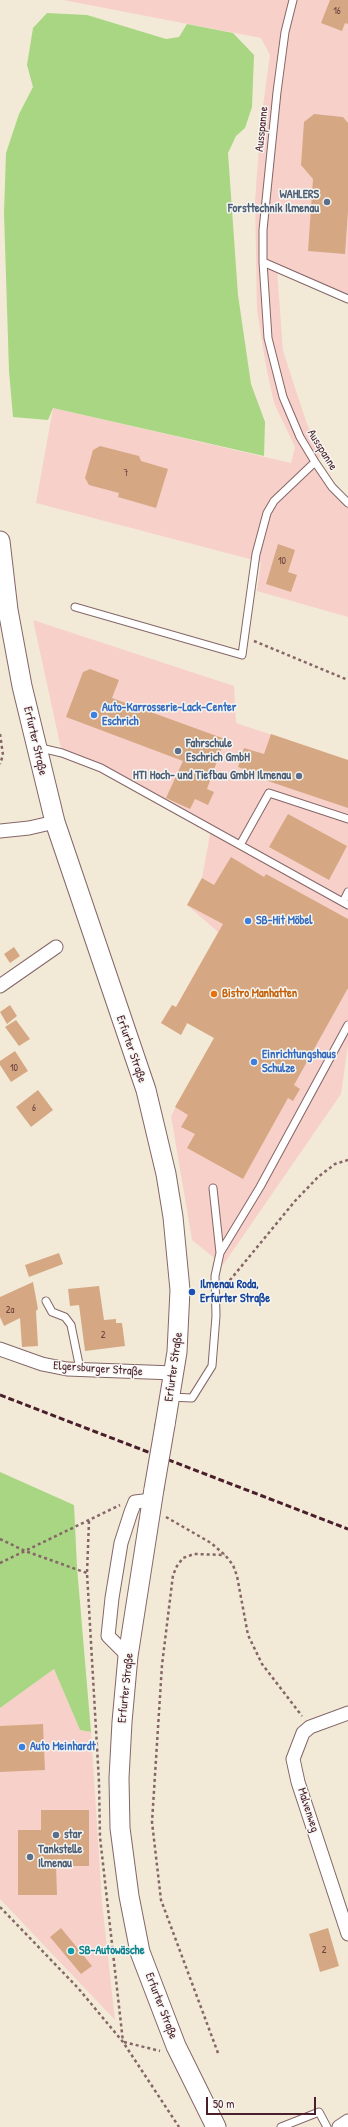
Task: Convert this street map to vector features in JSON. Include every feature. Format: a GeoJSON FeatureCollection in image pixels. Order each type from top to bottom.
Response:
{"type":"FeatureCollection","features":[{"type":"Feature","properties":{"kind":"main road","name":"Erfurter Straße"},"geometry":{"type":"LineString","coordinates":[[0,541],[8,610],[36,751],[70,872],[146,1090],[166,1174],[173,1217],[180,1290],[174,1373],[152,1500],[128,1656],[119,1771],[120,1828],[129,1896],[140,1952],[176,2046],[216,2127]]}},
{"type":"Feature","properties":{"kind":"street"},"geometry":{"type":"LineString","coordinates":[[0,830],[29,828],[55,822]]}},
{"type":"Feature","properties":{"kind":"street"},"geometry":{"type":"LineString","coordinates":[[0,986],[56,947]]}},
{"type":"Feature","properties":{"kind":"street","name":"Elgersburger Straße"},"geometry":{"type":"LineString","coordinates":[[0,1349],[42,1364],[80,1369],[174,1373]]}},
{"type":"Feature","properties":{"kind":"street"},"geometry":{"type":"LineString","coordinates":[[128,1656],[108,1636],[113,1590],[121,1543],[136,1502],[152,1500]]}},
{"type":"Feature","properties":{"kind":"street"},"geometry":{"type":"LineString","coordinates":[[310,1727],[348,1713]]}},
{"type":"Feature","properties":{"kind":"street","name":"Malvenweg"},"geometry":{"type":"LineString","coordinates":[[310,1727],[303,1733],[293,1759],[298,1782],[348,1934]]}},
{"type":"Feature","properties":{"kind":"street"},"geometry":{"type":"LineString","coordinates":[[339,2127],[348,2121]]}},
{"type":"Feature","properties":{"kind":"lane","name":"Ausspanne"},"geometry":{"type":"LineString","coordinates":[[294,0],[285,32],[274,112],[263,230],[262,262],[268,338],[283,397],[300,437],[332,487],[348,503]]}},
{"type":"Feature","properties":{"kind":"lane"},"geometry":{"type":"LineString","coordinates":[[262,262],[348,299]]}},
{"type":"Feature","properties":{"kind":"lane"},"geometry":{"type":"LineString","coordinates":[[74,607],[242,655],[256,554],[267,513],[274,502],[315,462]]}},
{"type":"Feature","properties":{"kind":"lane"},"geometry":{"type":"LineString","coordinates":[[36,751],[45,748],[101,768],[346,904],[348,892]]}},
{"type":"Feature","properties":{"kind":"lane"},"geometry":{"type":"LineString","coordinates":[[240,845],[269,793],[348,819]]}},
{"type":"Feature","properties":{"kind":"lane"},"geometry":{"type":"LineString","coordinates":[[220,1253],[260,1187],[348,1024]]}},
{"type":"Feature","properties":{"kind":"lane"},"geometry":{"type":"LineString","coordinates":[[170,1397],[192,1398],[212,1366],[217,1296],[215,1276],[220,1253],[213,1188]]}},
{"type":"Feature","properties":{"kind":"lane"},"geometry":{"type":"LineString","coordinates":[[46,1301],[52,1312],[65,1317],[72,1325],[80,1369]]}},
{"type":"Feature","properties":{"kind":"lane"},"geometry":{"type":"LineString","coordinates":[[281,2127],[319,2112],[328,2127]]}},
{"type":"Feature","properties":{"kind":"path"},"geometry":{"type":"LineString","coordinates":[[245,637],[348,680]]}},
{"type":"Feature","properties":{"kind":"path"},"geometry":{"type":"LineString","coordinates":[[0,734],[3,756],[0,764]]}},
{"type":"Feature","properties":{"kind":"path"},"geometry":{"type":"LineString","coordinates":[[217,1296],[295,1201],[318,1177],[335,1164],[348,1160]]}},
{"type":"Feature","properties":{"kind":"path"},"geometry":{"type":"LineString","coordinates":[[152,1500],[225,1554],[233,1565],[237,1576],[248,1635],[259,1658],[310,1727]]}},
{"type":"Feature","properties":{"kind":"path"},"geometry":{"type":"LineString","coordinates":[[0,1563],[89,1521],[87,1573],[99,1782],[100,1837],[123,2042]]}},
{"type":"Feature","properties":{"kind":"path"},"geometry":{"type":"LineString","coordinates":[[0,1539],[26,1551],[87,1573]]}},
{"type":"Feature","properties":{"kind":"path"},"geometry":{"type":"LineString","coordinates":[[218,2053],[161,1900],[152,1822],[161,1673],[173,1575],[183,1558],[194,1554],[225,1554]]}},
{"type":"Feature","properties":{"kind":"path"},"geometry":{"type":"LineString","coordinates":[[0,1907],[78,1988],[123,2042],[179,2127]]}},
{"type":"Feature","properties":{"kind":"path"},"geometry":{"type":"LineString","coordinates":[[123,2042],[166,2052],[176,2046]]}},
{"type":"Feature","properties":{"kind":"shaded area"},"geometry":{"type":"Polygon","coordinates":[[[63,0],[348,0],[348,299],[277,269],[283,351],[307,424],[322,455],[315,462],[348,503],[348,617],[257,591],[261,562],[36,503],[53,408],[291,463],[295,447],[274,403],[266,366],[257,310],[255,201],[261,120],[270,55],[261,38],[63,0]]]}},
{"type":"Feature","properties":{"kind":"shaded area"},"geometry":{"type":"Polygon","coordinates":[[[33,620],[234,686],[236,723],[348,760],[348,1045],[341,1094],[223,1265],[192,1240],[171,1116],[214,1038],[188,1023],[181,1035],[161,1023],[172,1005],[176,1007],[218,932],[187,905],[202,878],[211,829],[101,768],[62,753],[33,620]]]}},
{"type":"Feature","properties":{"kind":"shaded area"},"geometry":{"type":"Polygon","coordinates":[[[54,1669],[80,1730],[91,1732],[102,1902],[115,2020],[0,1899],[0,1708],[54,1669]]]}},
{"type":"Feature","properties":{"kind":"green space"},"geometry":{"type":"Polygon","coordinates":[[[47,13],[87,15],[166,39],[179,37],[187,24],[233,33],[254,55],[252,107],[245,128],[236,136],[228,153],[238,295],[251,384],[265,422],[264,456],[53,408],[48,420],[13,417],[9,371],[4,213],[6,153],[19,114],[33,87],[27,65],[33,28],[47,13]]]}},
{"type":"Feature","properties":{"kind":"green space"},"geometry":{"type":"Polygon","coordinates":[[[0,1472],[74,1505],[77,1567],[91,1732],[80,1730],[54,1669],[0,1708],[0,1472]]]}},
{"type":"Feature","properties":{"kind":"building"},"geometry":{"type":"Polygon","coordinates":[[[330,0],[348,0],[348,24],[345,23],[342,31],[321,23],[330,0]]]}},
{"type":"Feature","properties":{"kind":"building"},"geometry":{"type":"Polygon","coordinates":[[[314,114],[343,117],[348,123],[348,211],[345,254],[308,251],[313,179],[301,165],[304,122],[314,114]]]}},
{"type":"Feature","properties":{"kind":"building"},"geometry":{"type":"Polygon","coordinates":[[[100,446],[139,456],[141,461],[168,469],[156,508],[118,497],[119,493],[89,485],[85,478],[93,450],[100,446]]]}},
{"type":"Feature","properties":{"kind":"building"},"geometry":{"type":"Polygon","coordinates":[[[278,544],[295,550],[288,572],[297,575],[291,592],[266,584],[278,544]]]}},
{"type":"Feature","properties":{"kind":"building"},"geometry":{"type":"Polygon","coordinates":[[[90,669],[119,680],[112,698],[225,739],[207,789],[214,792],[208,805],[195,799],[190,809],[166,798],[183,761],[66,717],[83,672],[90,669]]]}},
{"type":"Feature","properties":{"kind":"building"},"geometry":{"type":"Polygon","coordinates":[[[271,734],[348,760],[348,808],[256,777],[257,774],[238,767],[244,748],[264,754],[271,734]]]}},
{"type":"Feature","properties":{"kind":"building"},"geometry":{"type":"Polygon","coordinates":[[[288,814],[347,846],[329,880],[269,847],[288,814]]]}},
{"type":"Feature","properties":{"kind":"building","name":"Einrichtungshaus Schulze"},"geometry":{"type":"Polygon","coordinates":[[[231,857],[264,877],[266,874],[348,919],[348,988],[294,1085],[300,1089],[293,1101],[288,1098],[243,1179],[187,1148],[195,1134],[181,1127],[188,1115],[175,1107],[214,1038],[187,1023],[181,1035],[161,1023],[172,1005],[176,1007],[223,924],[187,905],[202,878],[214,885],[231,857]]]}},
{"type":"Feature","properties":{"kind":"building"},"geometry":{"type":"Polygon","coordinates":[[[14,947],[20,956],[10,963],[4,954],[14,947]]]}},
{"type":"Feature","properties":{"kind":"building"},"geometry":{"type":"Polygon","coordinates":[[[10,1005],[17,1016],[7,1024],[0,1012],[10,1005]]]}},
{"type":"Feature","properties":{"kind":"building"},"geometry":{"type":"Polygon","coordinates":[[[16,1020],[30,1039],[19,1046],[5,1027],[16,1020]]]}},
{"type":"Feature","properties":{"kind":"building"},"geometry":{"type":"Polygon","coordinates":[[[15,1051],[28,1071],[11,1082],[0,1065],[0,1061],[15,1051]]]}},
{"type":"Feature","properties":{"kind":"building"},"geometry":{"type":"Polygon","coordinates":[[[38,1090],[53,1110],[31,1127],[16,1107],[38,1090]]]}},
{"type":"Feature","properties":{"kind":"building"},"geometry":{"type":"Polygon","coordinates":[[[59,1253],[63,1264],[29,1277],[25,1265],[59,1253]]]}},
{"type":"Feature","properties":{"kind":"building"},"geometry":{"type":"Polygon","coordinates":[[[33,1282],[38,1309],[36,1311],[38,1346],[22,1347],[20,1318],[4,1326],[0,1317],[0,1297],[33,1282]]]}},
{"type":"Feature","properties":{"kind":"building"},"geometry":{"type":"Polygon","coordinates":[[[99,1286],[104,1320],[116,1319],[116,1323],[122,1323],[125,1346],[85,1351],[79,1305],[70,1306],[68,1289],[99,1286]]]}},
{"type":"Feature","properties":{"kind":"building","name":"Auto Meinhardt"},"geometry":{"type":"Polygon","coordinates":[[[43,1724],[45,1770],[0,1772],[0,1726],[43,1724]]]}},
{"type":"Feature","properties":{"kind":"building"},"geometry":{"type":"Polygon","coordinates":[[[41,1810],[89,1810],[89,1866],[56,1866],[57,1895],[18,1895],[18,1830],[41,1830],[41,1810]]]}},
{"type":"Feature","properties":{"kind":"building","name":"SB-Autowäsche"},"geometry":{"type":"Polygon","coordinates":[[[61,1928],[92,1966],[81,1974],[50,1937],[61,1928]]]}},
{"type":"Feature","properties":{"kind":"building"},"geometry":{"type":"Polygon","coordinates":[[[328,1928],[339,1966],[320,1972],[309,1934],[328,1928]]]}},
{"type":"Feature","properties":{"kind":"railway"},"geometry":{"type":"LineString","coordinates":[[0,1395],[348,1529]]}},
{"type":"Feature","properties":{"kind":"place","name":"WAHLERS Forsttechnik Ilmenau"},"geometry":{"type":"Point","coordinates":[327,202]}},
{"type":"Feature","properties":{"kind":"place","name":"Auto-Karrosserie-Lack-Center Eschrich"},"geometry":{"type":"Point","coordinates":[94,715]}},
{"type":"Feature","properties":{"kind":"place","name":"Fahrschule Eschrich GmbH"},"geometry":{"type":"Point","coordinates":[178,751]}},
{"type":"Feature","properties":{"kind":"place","name":"HTI Hoch- und Tiefbau GmbH Ilmenau"},"geometry":{"type":"Point","coordinates":[299,776]}},
{"type":"Feature","properties":{"kind":"place","name":"SB-Hit Möbel"},"geometry":{"type":"Point","coordinates":[248,921]}},
{"type":"Feature","properties":{"kind":"place","name":"Bistro Manhatten"},"geometry":{"type":"Point","coordinates":[214,994]}},
{"type":"Feature","properties":{"kind":"place","name":"Einrichtungshaus Schulze"},"geometry":{"type":"Point","coordinates":[254,1062]}},
{"type":"Feature","properties":{"kind":"place","name":"Ilmenau Roda, Erfurter Straße"},"geometry":{"type":"Point","coordinates":[192,1292]}},
{"type":"Feature","properties":{"kind":"place","name":"Auto Meinhardt"},"geometry":{"type":"Point","coordinates":[22,1747]}},
{"type":"Feature","properties":{"kind":"place","name":"star"},"geometry":{"type":"Point","coordinates":[56,1835]}},
{"type":"Feature","properties":{"kind":"place","name":"Tankstelle Ilmenau"},"geometry":{"type":"Point","coordinates":[30,1857]}},
{"type":"Feature","properties":{"kind":"place","name":"SB-Autowäsche"},"geometry":{"type":"Point","coordinates":[71,1951]}}]}
